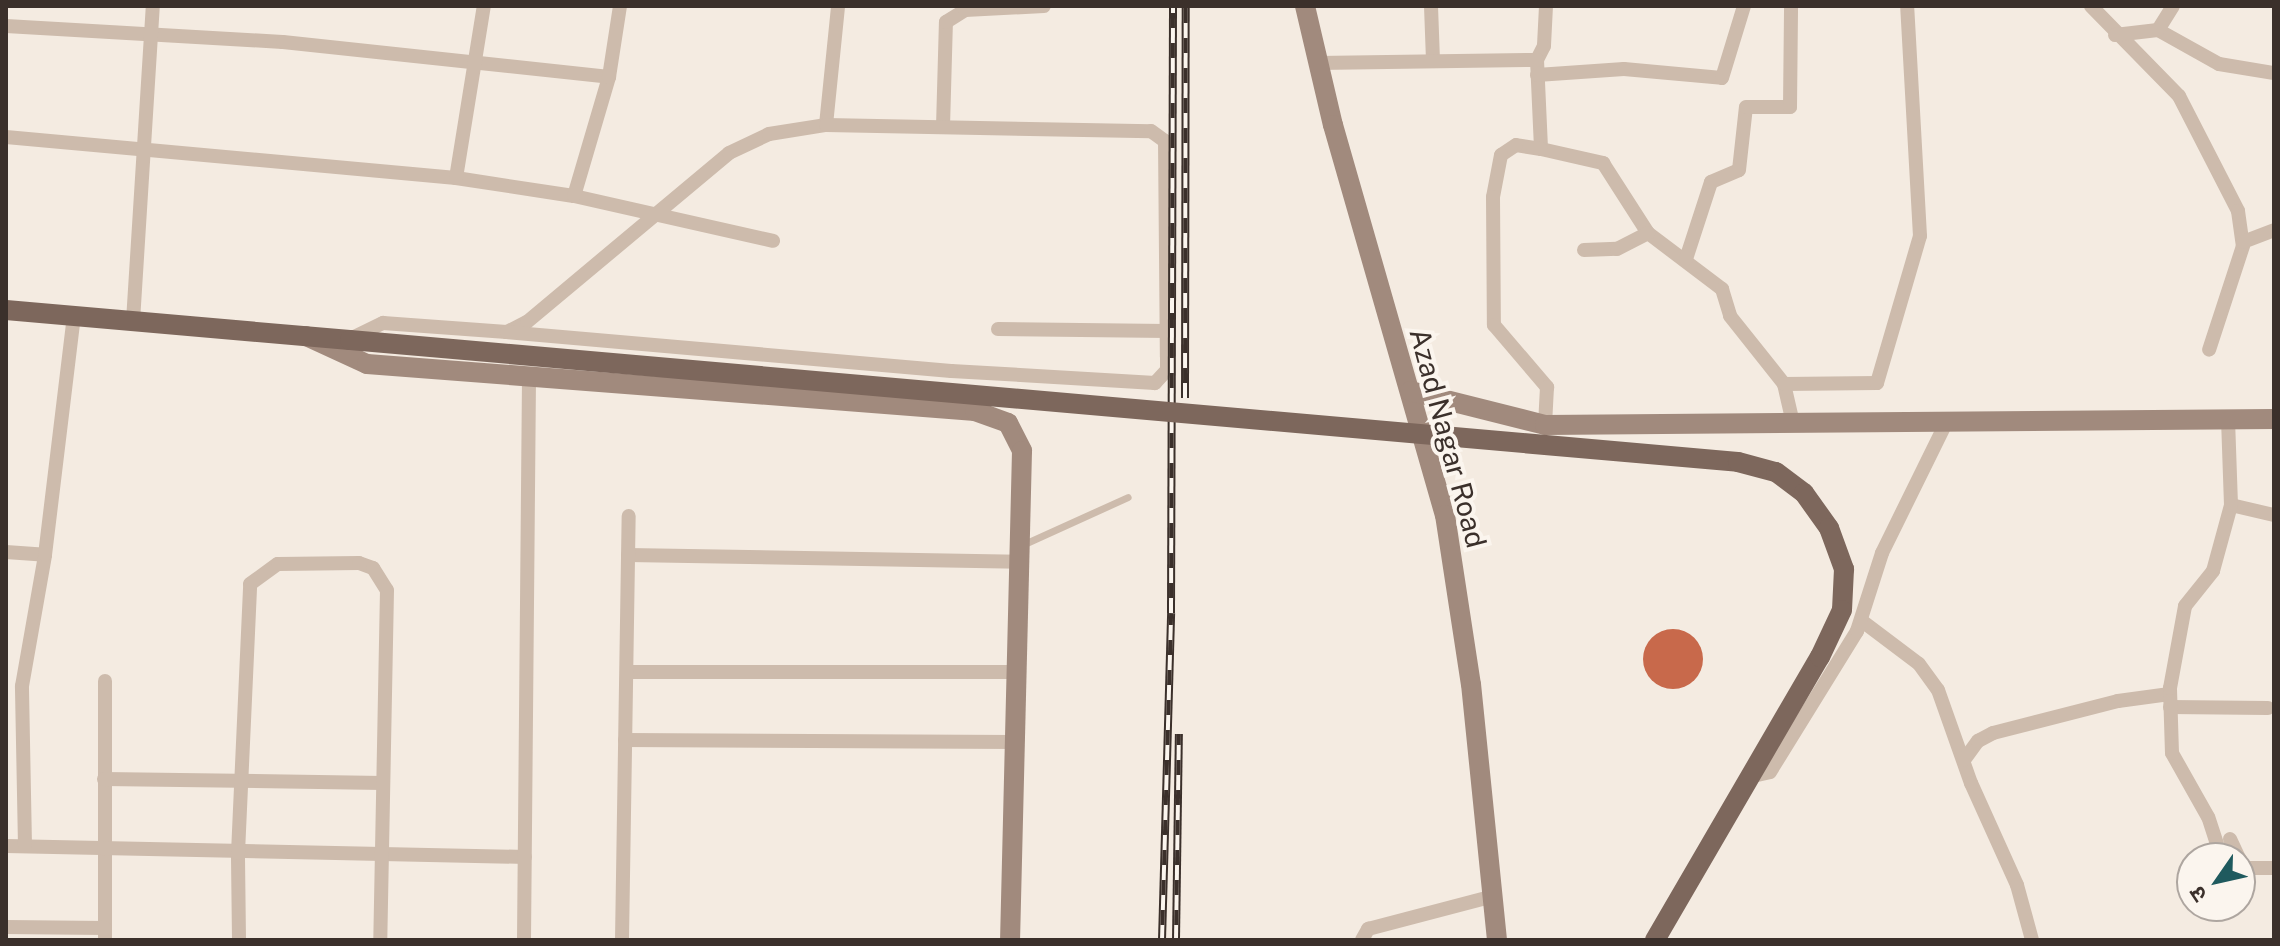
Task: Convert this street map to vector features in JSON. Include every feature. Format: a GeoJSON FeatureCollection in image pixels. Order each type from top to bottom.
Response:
{"type":"FeatureCollection","features":[{"type":"Feature","properties":{"kind":"main road"},"geometry":{"type":"LineString","coordinates":[[6,310],[1738,462],[1776,472],[1795,486],[1829,528],[1844,569],[1842,610],[1820,657],[1753,776],[1655,940]]}},
{"type":"Feature","properties":{"kind":"street"},"geometry":{"type":"LineString","coordinates":[[133,321],[153,6]]}},
{"type":"Feature","properties":{"kind":"street"},"geometry":{"type":"LineString","coordinates":[[456,178],[484,6]]}},
{"type":"Feature","properties":{"kind":"street"},"geometry":{"type":"LineString","coordinates":[[574,196],[609,77],[620,6]]}},
{"type":"Feature","properties":{"kind":"street"},"geometry":{"type":"LineString","coordinates":[[826,125],[838,6]]}},
{"type":"Feature","properties":{"kind":"street"},"geometry":{"type":"LineString","coordinates":[[943,127],[946,22],[965,10],[1044,6]]}},
{"type":"Feature","properties":{"kind":"street","name":"Azad Nagar Road"},"geometry":{"type":"LineString","coordinates":[[1305,6],[1318,63],[1445,515],[1471,684],[1497,940]]}},
{"type":"Feature","properties":{"kind":"street"},"geometry":{"type":"LineString","coordinates":[[1431,6],[1433,61]]}},
{"type":"Feature","properties":{"kind":"street"},"geometry":{"type":"LineString","coordinates":[[1541,149],[1537,68],[1544,46],[1546,6]]}},
{"type":"Feature","properties":{"kind":"street"},"geometry":{"type":"LineString","coordinates":[[1318,63],[1433,61],[1537,68],[1624,69],[1722,78],[1744,6]]}},
{"type":"Feature","properties":{"kind":"street"},"geometry":{"type":"LineString","coordinates":[[1686,259],[1711,182],[1739,170],[1746,107],[1790,107],[1791,6]]}},
{"type":"Feature","properties":{"kind":"street"},"geometry":{"type":"LineString","coordinates":[[1784,384],[1877,383],[1920,236],[1907,6]]}},
{"type":"Feature","properties":{"kind":"street"},"geometry":{"type":"LineString","coordinates":[[2091,6],[2115,35],[2179,96],[2238,211],[2243,242],[2209,350]]}},
{"type":"Feature","properties":{"kind":"street"},"geometry":{"type":"LineString","coordinates":[[2158,30],[2173,6]]}},
{"type":"Feature","properties":{"kind":"street"},"geometry":{"type":"LineString","coordinates":[[6,26],[283,42],[609,77]]}},
{"type":"Feature","properties":{"kind":"street"},"geometry":{"type":"LineString","coordinates":[[2115,35],[2158,30],[2219,64],[2274,73]]}},
{"type":"Feature","properties":{"kind":"street"},"geometry":{"type":"LineString","coordinates":[[350,340],[383,323],[1147,384],[1162,379],[1167,370],[1166,148],[1161,136],[943,127],[826,125],[769,134],[747,144],[652,217],[527,322],[507,332]]}},
{"type":"Feature","properties":{"kind":"street"},"geometry":{"type":"LineString","coordinates":[[6,137],[456,178],[574,196],[652,217],[773,241]]}},
{"type":"Feature","properties":{"kind":"street"},"geometry":{"type":"LineString","coordinates":[[1545,425],[1547,387],[1494,325],[1493,197],[1501,155],[1516,145],[1603,163],[1648,233],[1722,289],[1730,316],[1784,384],[1793,423]]}},
{"type":"Feature","properties":{"kind":"street"},"geometry":{"type":"LineString","coordinates":[[2243,242],[2274,230]]}},
{"type":"Feature","properties":{"kind":"street"},"geometry":{"type":"LineString","coordinates":[[1584,250],[1617,249],[1648,233]]}},
{"type":"Feature","properties":{"kind":"street"},"geometry":{"type":"LineString","coordinates":[[25,846],[22,686],[45,555],[74,315]]}},
{"type":"Feature","properties":{"kind":"street"},"geometry":{"type":"LineString","coordinates":[[998,329],[1167,331]]}},
{"type":"Feature","properties":{"kind":"street"},"geometry":{"type":"LineString","coordinates":[[306,336],[357,362],[992,414],[1017,434],[1022,451],[1010,940]]}},
{"type":"Feature","properties":{"kind":"street"},"geometry":{"type":"LineString","coordinates":[[524,940],[529,376]]}},
{"type":"Feature","properties":{"kind":"street"},"geometry":{"type":"LineString","coordinates":[[1410,391],[1545,425],[2274,419]]}},
{"type":"Feature","properties":{"kind":"street"},"geometry":{"type":"LineString","coordinates":[[2224,842],[2174,760],[2170,701],[2183,614],[2213,571],[2231,505],[2228,419]]}},
{"type":"Feature","properties":{"kind":"street"},"geometry":{"type":"LineString","coordinates":[[1753,776],[1770,772],[1862,621],[1882,553],[1947,421]]}},
{"type":"Feature","properties":{"kind":"street"},"geometry":{"type":"LineString","coordinates":[[2231,505],[2274,515]]}},
{"type":"Feature","properties":{"kind":"street"},"geometry":{"type":"LineString","coordinates":[[622,940],[629,516]]}},
{"type":"Feature","properties":{"kind":"street"},"geometry":{"type":"LineString","coordinates":[[6,552],[45,555]]}},
{"type":"Feature","properties":{"kind":"street"},"geometry":{"type":"LineString","coordinates":[[628,555],[1019,554]]}},
{"type":"Feature","properties":{"kind":"street"},"geometry":{"type":"LineString","coordinates":[[239,940],[240,780],[250,584],[278,564],[359,563],[373,568],[387,590],[380,940]]}},
{"type":"Feature","properties":{"kind":"street"},"geometry":{"type":"LineString","coordinates":[[1862,621],[1930,675],[2017,885],[2032,940]]}},
{"type":"Feature","properties":{"kind":"street"},"geometry":{"type":"LineString","coordinates":[[627,672],[1017,672]]}},
{"type":"Feature","properties":{"kind":"street"},"geometry":{"type":"LineString","coordinates":[[6,927],[105,934],[105,681]]}},
{"type":"Feature","properties":{"kind":"street"},"geometry":{"type":"LineString","coordinates":[[1964,760],[1978,741],[1993,733],[2118,701],[2170,701],[2268,708]]}},
{"type":"Feature","properties":{"kind":"street"},"geometry":{"type":"LineString","coordinates":[[625,740],[1015,742]]}},
{"type":"Feature","properties":{"kind":"street"},"geometry":{"type":"LineString","coordinates":[[104,779],[383,783]]}},
{"type":"Feature","properties":{"kind":"street"},"geometry":{"type":"LineString","coordinates":[[6,846],[525,857]]}},
{"type":"Feature","properties":{"kind":"street"},"geometry":{"type":"LineString","coordinates":[[1362,940],[1368,929],[1494,896]]}},
{"type":"Feature","properties":{"kind":"lane"},"geometry":{"type":"LineString","coordinates":[[1019,554],[1128,497]]}},
{"type":"Feature","properties":{"kind":"building"},"geometry":{"type":"Polygon","coordinates":[[[1673,629],[1694,638],[1703,659],[1694,680],[1673,689],[1652,680],[1643,659],[1652,638],[1673,629]]]}},
{"type":"Feature","properties":{"kind":"railway"},"geometry":{"type":"LineString","coordinates":[[1162,940],[1171,613],[1173,6]]}},
{"type":"Feature","properties":{"kind":"railway"},"geometry":{"type":"LineString","coordinates":[[1185,398],[1186,6]]}},
{"type":"Feature","properties":{"kind":"railway"},"geometry":{"type":"LineString","coordinates":[[1176,940],[1179,734]]}}]}
